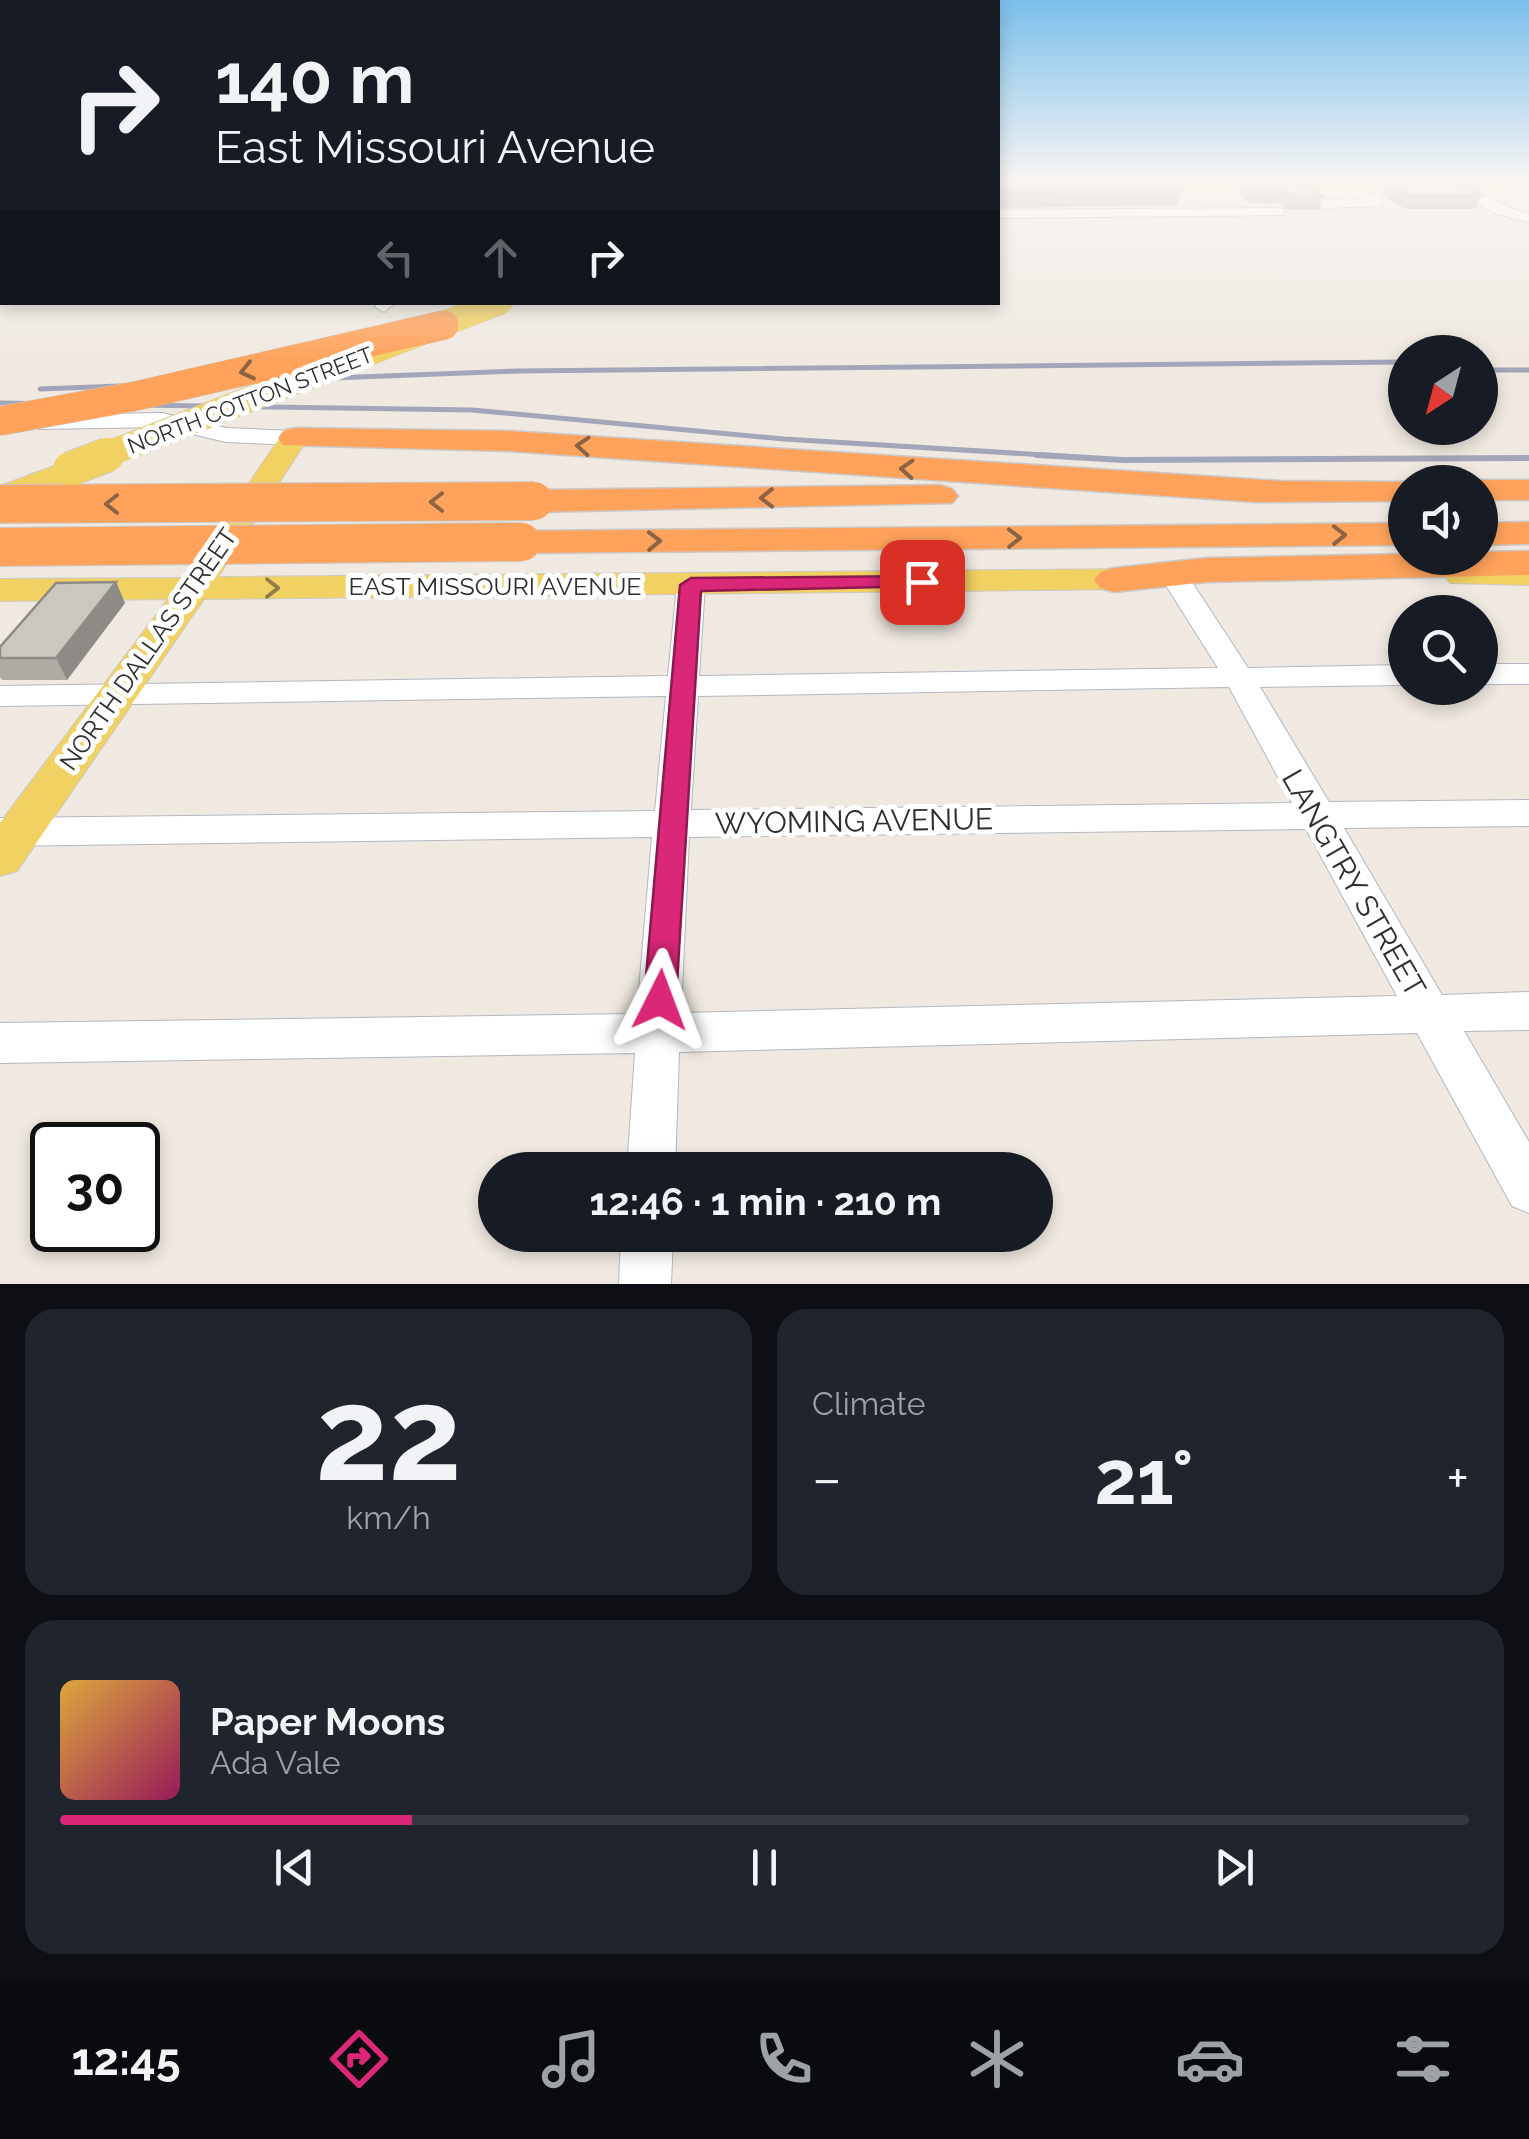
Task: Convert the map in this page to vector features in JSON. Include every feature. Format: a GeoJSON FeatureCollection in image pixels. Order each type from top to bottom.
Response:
{"type":"FeatureCollection","features":[{"type":"Feature","properties":{"kind":"highway"},"geometry":{"type":"LineString","coordinates":[[0,422],[136,396],[444,324]]}},
{"type":"Feature","properties":{"kind":"highway"},"geometry":{"type":"LineString","coordinates":[[294,438],[508,441],[1284,492]]}},
{"type":"Feature","properties":{"kind":"highway"},"geometry":{"type":"LineString","coordinates":[[1498,490],[1529,490]]}},
{"type":"Feature","properties":{"kind":"highway"},"geometry":{"type":"LineString","coordinates":[[0,501],[534,501],[1388,491]]}},
{"type":"Feature","properties":{"kind":"highway"},"geometry":{"type":"LineString","coordinates":[[1498,534],[1529,533]]}},
{"type":"Feature","properties":{"kind":"highway"},"geometry":{"type":"LineString","coordinates":[[0,548],[1388,534]]}},
{"type":"Feature","properties":{"kind":"highway"},"geometry":{"type":"LineString","coordinates":[[1114,580],[1207,570],[1529,564]]}},
{"type":"Feature","properties":{"kind":"main road","name":"NORTH COTTON STREET"},"geometry":{"type":"LineString","coordinates":[[0,501],[492,305]]}},
{"type":"Feature","properties":{"kind":"main road","name":"NORTH DALLAS STREET"},"geometry":{"type":"LineString","coordinates":[[6,841],[194,588],[294,438]]}},
{"type":"Feature","properties":{"kind":"main road","name":"EAST MISSOURI AVENUE"},"geometry":{"type":"LineString","coordinates":[[0,590],[1529,575]]}},
{"type":"Feature","properties":{"kind":"street"},"geometry":{"type":"LineString","coordinates":[[0,422],[162,420],[226,436],[294,438]]}},
{"type":"Feature","properties":{"kind":"street","name":"LANGTRY STREET"},"geometry":{"type":"LineString","coordinates":[[1176,579],[1239,677],[1314,816],[1529,1189]]}},
{"type":"Feature","properties":{"kind":"street"},"geometry":{"type":"LineString","coordinates":[[652,1152],[691,585]]}},
{"type":"Feature","properties":{"kind":"street"},"geometry":{"type":"LineString","coordinates":[[1498,674],[1529,674]]}},
{"type":"Feature","properties":{"kind":"street"},"geometry":{"type":"LineString","coordinates":[[0,696],[1388,675]]}},
{"type":"Feature","properties":{"kind":"street","name":"WYOMING AVENUE"},"geometry":{"type":"LineString","coordinates":[[6,841],[674,823],[1529,813]]}},
{"type":"Feature","properties":{"kind":"street"},"geometry":{"type":"LineString","coordinates":[[0,1043],[658,1033],[1529,1011]]}},
{"type":"Feature","properties":{"kind":"street"},"geometry":{"type":"LineString","coordinates":[[645,1284],[646,1252]]}},
{"type":"Feature","properties":{"kind":"building"},"geometry":{"type":"Polygon","coordinates":[[[116,582],[56,658],[0,658],[0,647],[56,583],[116,582]]]}},
{"type":"Feature","properties":{"kind":"railway"},"geometry":{"type":"LineString","coordinates":[[40,389],[518,371],[1388,362]]}},
{"type":"Feature","properties":{"kind":"railway"},"geometry":{"type":"LineString","coordinates":[[1498,370],[1529,370]]}},
{"type":"Feature","properties":{"kind":"railway"},"geometry":{"type":"LineString","coordinates":[[0,403],[472,410],[784,439],[1077,457]]}},
{"type":"Feature","properties":{"kind":"railway"},"geometry":{"type":"LineString","coordinates":[[1037,455],[1123,460],[1529,458]]}},
{"type":"Feature","properties":{"kind":"route"},"geometry":{"type":"LineString","coordinates":[[660,1000],[691,585],[922,582]]}}]}
